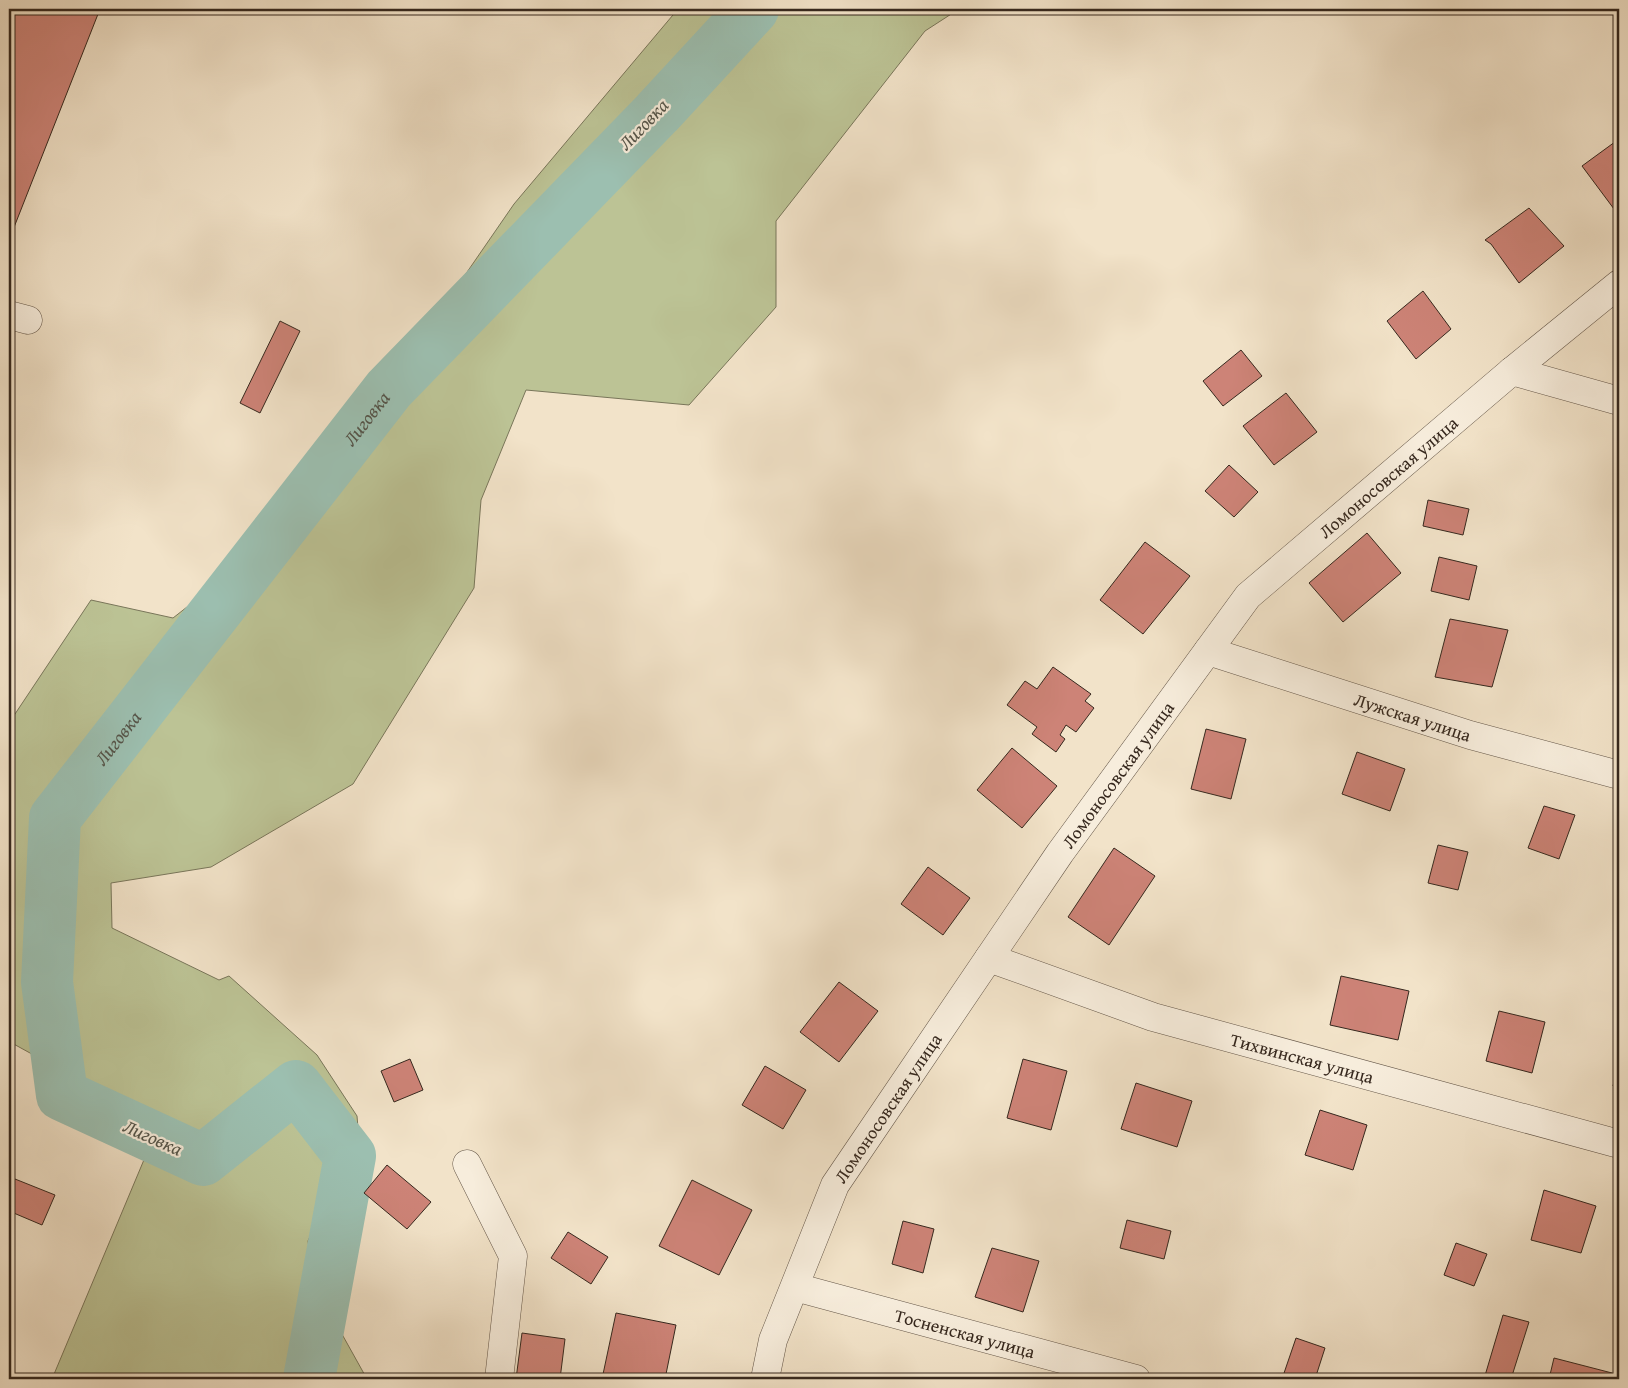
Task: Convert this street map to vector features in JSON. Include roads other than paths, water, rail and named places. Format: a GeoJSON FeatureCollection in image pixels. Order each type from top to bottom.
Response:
{"type":"FeatureCollection","features":[{"type":"Feature","properties":{"kind":"street","name":"Ломоносовская улица"},"geometry":{"type":"LineString","coordinates":[[765,1379],[773,1340],[836,1184],[1060,853],[1248,596],[1512,371],[1619,284]]}},
{"type":"Feature","properties":{"kind":"street"},"geometry":{"type":"LineString","coordinates":[[1512,371],[1619,401]]}},
{"type":"Feature","properties":{"kind":"street","name":"Лужская улица"},"geometry":{"type":"LineString","coordinates":[[1208,650],[1470,735],[1619,775]]}},
{"type":"Feature","properties":{"kind":"street","name":"Тихвинская улица"},"geometry":{"type":"LineString","coordinates":[[989,958],[1153,1017],[1619,1144]]}},
{"type":"Feature","properties":{"kind":"street"},"geometry":{"type":"LineString","coordinates":[[468,1164],[513,1256],[499,1379]]}},
{"type":"Feature","properties":{"kind":"street","name":"Тосненская улица"},"geometry":{"type":"LineString","coordinates":[[794,1287],[1131,1379]]}},
{"type":"Feature","properties":{"kind":"waterway","name":"Лиговка"},"geometry":{"type":"LineString","coordinates":[[309,1379],[350,1156],[296,1086],[203,1160],[62,1095],[47,982],[55,818],[389,389],[657,113],[753,9]]}}]}
